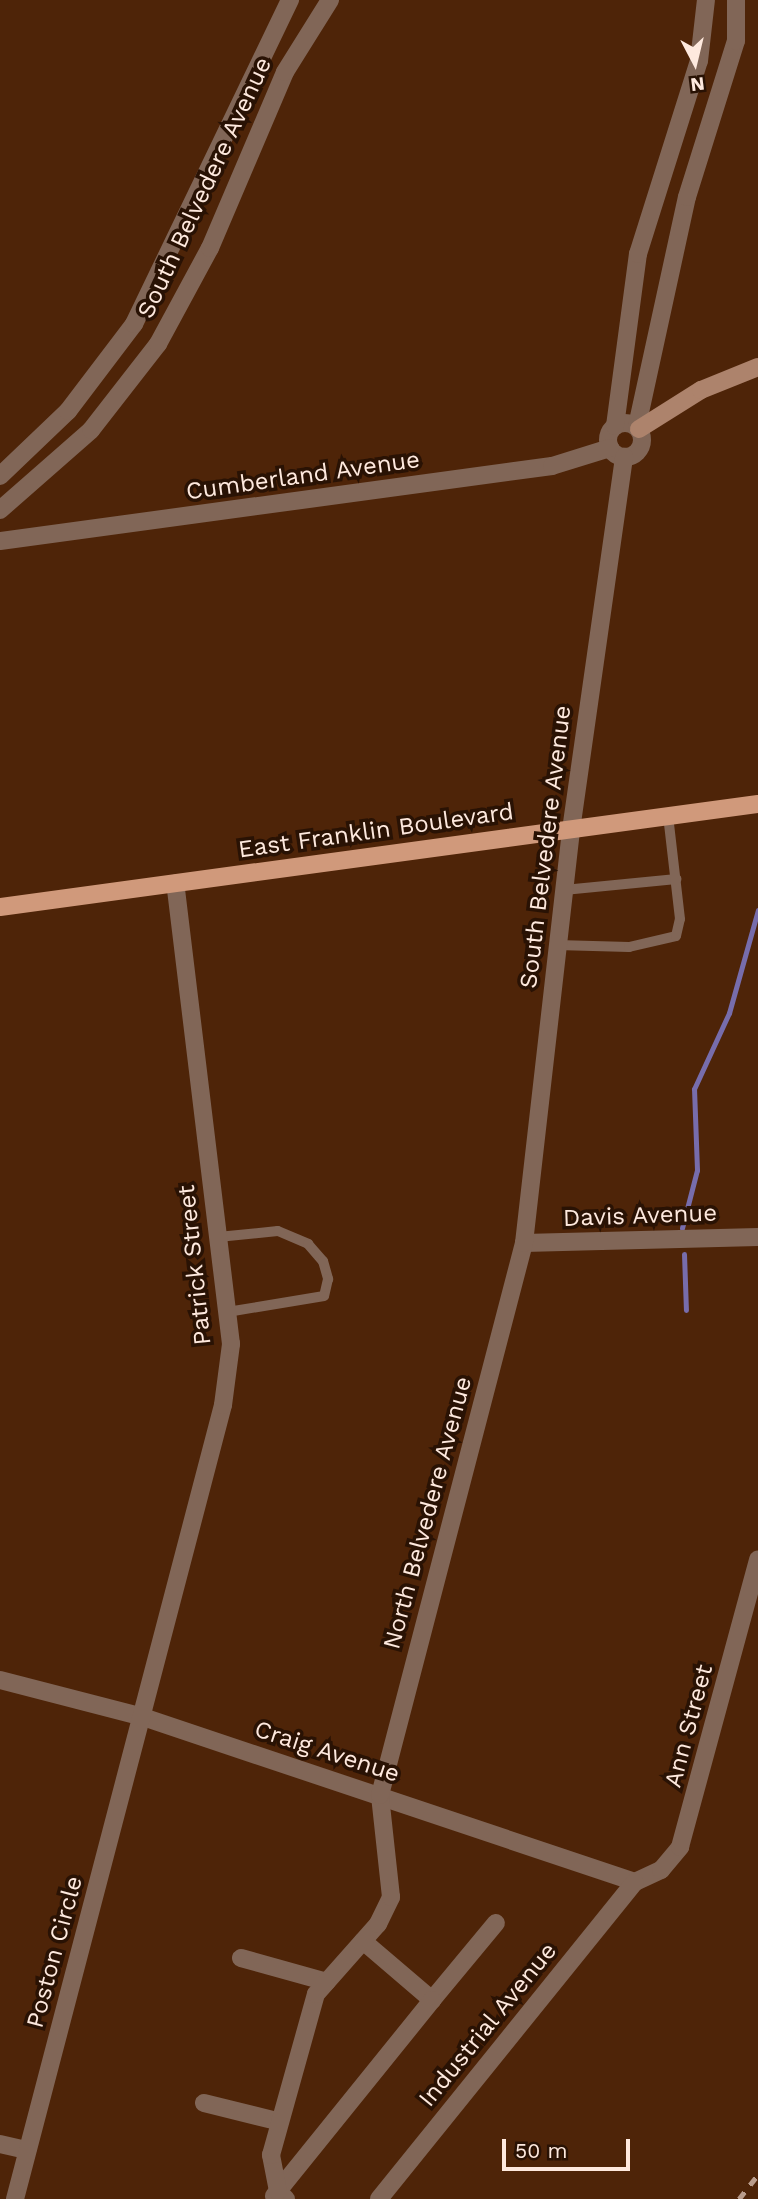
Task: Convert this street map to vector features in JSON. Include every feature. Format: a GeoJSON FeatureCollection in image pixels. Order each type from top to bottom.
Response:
{"type":"FeatureCollection","features":[{"type":"Feature","properties":{"kind":"main road","name":"East Franklin Boulevard"},"geometry":{"type":"LineString","coordinates":[[0,907],[758,804]]}},
{"type":"Feature","properties":{"kind":"street","name":"South Belvedere Avenue"},"geometry":{"type":"LineString","coordinates":[[0,477],[68,411],[134,324],[290,0]]}},
{"type":"Feature","properties":{"kind":"street","name":"South Belvedere Avenue"},"geometry":{"type":"LineString","coordinates":[[0,510],[91,430],[158,344],[210,248],[285,72],[330,0]]}},
{"type":"Feature","properties":{"kind":"street"},"geometry":{"type":"LineString","coordinates":[[706,0],[699,61],[638,254],[615,426],[638,428],[701,390],[758,367]]}},
{"type":"Feature","properties":{"kind":"street"},"geometry":{"type":"LineString","coordinates":[[617,453],[642,447],[638,428],[687,197],[736,41],[736,0]]}},
{"type":"Feature","properties":{"kind":"street","name":"South Belvedere Avenue"},"geometry":{"type":"LineString","coordinates":[[524,1243],[617,453],[615,426]]}},
{"type":"Feature","properties":{"kind":"street","name":"Cumberland Avenue"},"geometry":{"type":"LineString","coordinates":[[0,541],[552,466],[617,453]]}},
{"type":"Feature","properties":{"kind":"street","name":"Patrick Street"},"geometry":{"type":"LineString","coordinates":[[143,1717],[223,1405],[231,1344],[175,883]]}},
{"type":"Feature","properties":{"kind":"street","name":"Davis Avenue"},"geometry":{"type":"LineString","coordinates":[[524,1243],[758,1237]]}},
{"type":"Feature","properties":{"kind":"street","name":"North Belvedere Avenue"},"geometry":{"type":"LineString","coordinates":[[380,1795],[524,1243]]}},
{"type":"Feature","properties":{"kind":"street","name":"Ann Street"},"geometry":{"type":"LineString","coordinates":[[635,1882],[661,1870],[680,1847],[758,1559]]}},
{"type":"Feature","properties":{"kind":"street","name":"Craig Avenue"},"geometry":{"type":"LineString","coordinates":[[0,1680],[143,1717],[635,1882]]}},
{"type":"Feature","properties":{"kind":"street","name":"Poston Circle"},"geometry":{"type":"LineString","coordinates":[[15,2199],[143,1717]]}},
{"type":"Feature","properties":{"kind":"street"},"geometry":{"type":"LineString","coordinates":[[279,2196],[271,2155],[277,2122],[316,1994],[363,1941],[391,1897],[380,1795]]}},
{"type":"Feature","properties":{"kind":"street","name":"Industrial Avenue"},"geometry":{"type":"LineString","coordinates":[[379,2199],[635,1882]]}},
{"type":"Feature","properties":{"kind":"street"},"geometry":{"type":"LineString","coordinates":[[279,2196],[432,2000],[496,1923]]}},
{"type":"Feature","properties":{"kind":"street"},"geometry":{"type":"LineString","coordinates":[[363,1941],[432,2000]]}},
{"type":"Feature","properties":{"kind":"street"},"geometry":{"type":"LineString","coordinates":[[242,1958],[327,1982]]}},
{"type":"Feature","properties":{"kind":"street"},"geometry":{"type":"LineString","coordinates":[[204,2102],[277,2122]]}},
{"type":"Feature","properties":{"kind":"street"},"geometry":{"type":"LineString","coordinates":[[0,2144],[27,2150]]}},
{"type":"Feature","properties":{"kind":"lane"},"geometry":{"type":"LineString","coordinates":[[557,945],[629,947],[676,936],[676,879],[668,816]]}},
{"type":"Feature","properties":{"kind":"lane"},"geometry":{"type":"LineString","coordinates":[[564,890],[676,879]]}},
{"type":"Feature","properties":{"kind":"lane"},"geometry":{"type":"LineString","coordinates":[[218,1237],[278,1231],[308,1244],[323,1261],[328,1279],[324,1296],[227,1312]]}},
{"type":"Feature","properties":{"kind":"waterway"},"geometry":{"type":"LineString","coordinates":[[682,1228],[697,1170],[694,1089],[729,1013],[758,910]]}},
{"type":"Feature","properties":{"kind":"waterway"},"geometry":{"type":"LineString","coordinates":[[684,1254],[686,1310]]}},
{"type":"Feature","properties":{"kind":"railway"},"geometry":{"type":"LineString","coordinates":[[739,2199],[758,2175]]}}]}
